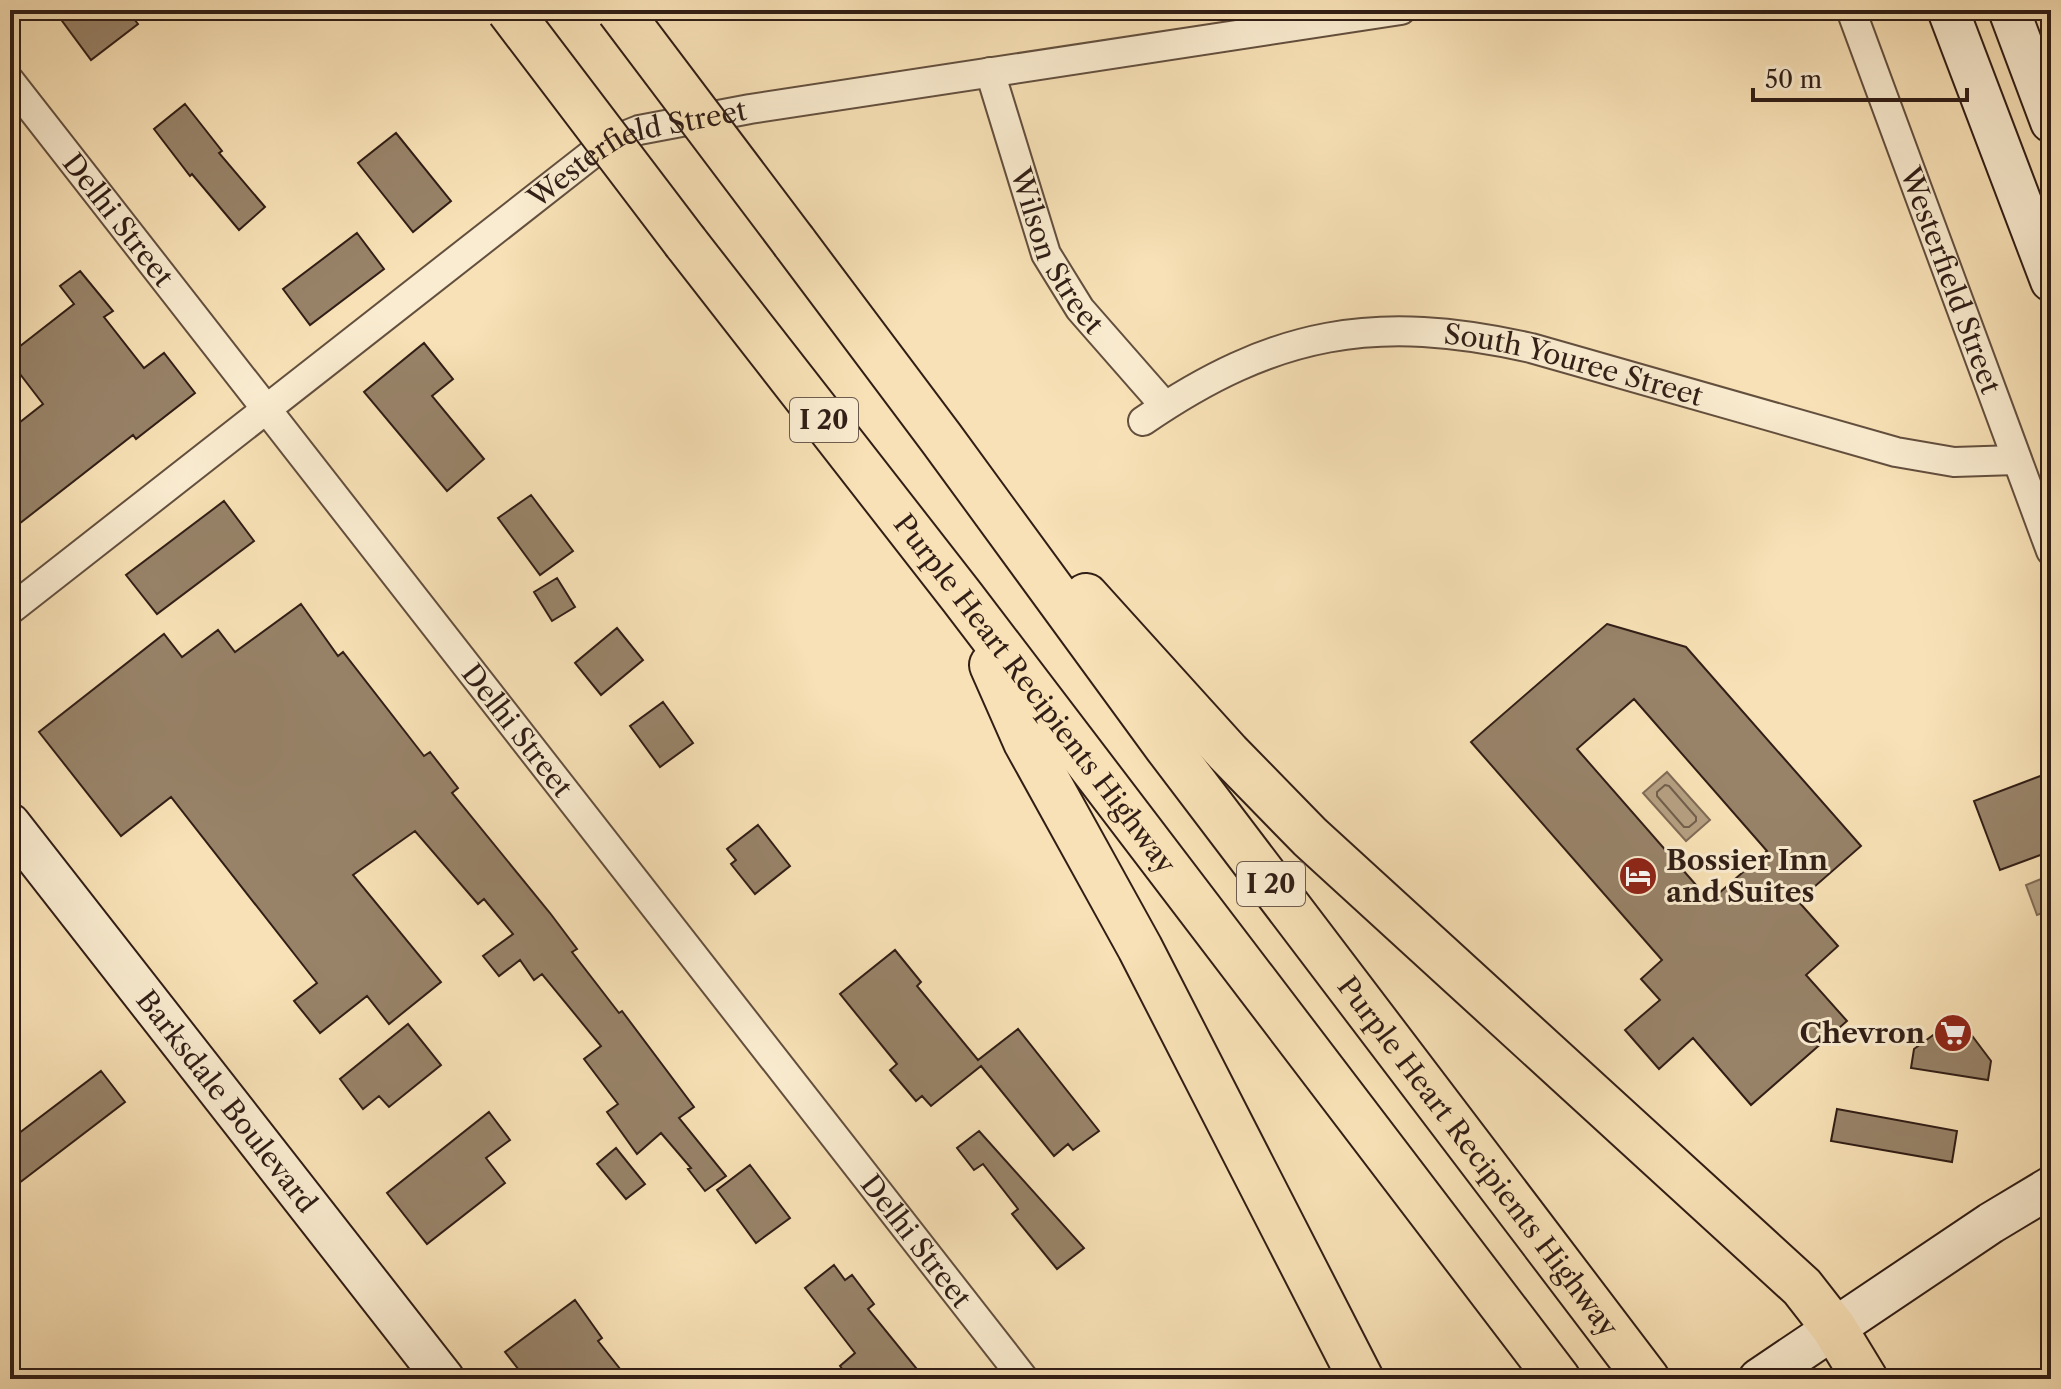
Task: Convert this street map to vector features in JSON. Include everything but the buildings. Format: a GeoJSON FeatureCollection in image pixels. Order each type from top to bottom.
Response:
{"type":"FeatureCollection","features":[{"type":"Feature","properties":{"kind":"highway","name":"Purple Heart Recipients Highway"},"geometry":{"type":"LineString","coordinates":[[509,10],[962,597],[1556,1376]]}},
{"type":"Feature","properties":{"kind":"highway","name":"Purple Heart Recipients Highway"},"geometry":{"type":"LineString","coordinates":[[619,10],[941,438],[1167,747],[1647,1379]]}},
{"type":"Feature","properties":{"kind":"highway"},"geometry":{"type":"LineString","coordinates":[[941,438],[1228,753],[1310,837],[1802,1287],[1834,1328],[1865,1379]]}},
{"type":"Feature","properties":{"kind":"highway"},"geometry":{"type":"LineString","coordinates":[[962,597],[1026,742],[1140,948],[1361,1379]]}},
{"type":"Feature","properties":{"kind":"main road"},"geometry":{"type":"LineString","coordinates":[[1948,10],[2051,281]]}},
{"type":"Feature","properties":{"kind":"main road"},"geometry":{"type":"LineString","coordinates":[[2009,10],[2051,122]]}},
{"type":"Feature","properties":{"kind":"main road","name":"Barksdale Boulevard"},"geometry":{"type":"LineString","coordinates":[[10,824],[444,1379]]}},
{"type":"Feature","properties":{"kind":"main road"},"geometry":{"type":"LineString","coordinates":[[1759,1379],[1991,1223],[2051,1187]]}},
{"type":"Feature","properties":{"kind":"street","name":"Westerfield Street"},"geometry":{"type":"LineString","coordinates":[[10,610],[592,154],[627,134],[750,109],[1401,10]]}},
{"type":"Feature","properties":{"kind":"street","name":"Westerfield Street"},"geometry":{"type":"LineString","coordinates":[[1851,10],[2051,551]]}},
{"type":"Feature","properties":{"kind":"street","name":"Wilson Street"},"geometry":{"type":"LineString","coordinates":[[990,72],[1046,254],[1080,309],[1154,414]]}},
{"type":"Feature","properties":{"kind":"street","name":"Delhi Street"},"geometry":{"type":"LineString","coordinates":[[10,81],[1024,1379]]}},
{"type":"Feature","properties":{"kind":"street","name":"South Youree Street"},"geometry":{"type":"LineString","coordinates":[[1154,414],[1221,373],[1287,347],[1364,332],[1447,333],[1531,348],[1906,455],[1954,462],[2016,460]]}},
{"type":"Feature","properties":{"kind":"water"},"geometry":{"type":"Polygon","coordinates":[[[1667,772],[1710,820],[1686,841],[1643,793],[1667,772]]]}},
{"type":"Feature","properties":{"kind":"water"},"geometry":{"type":"Polygon","coordinates":[[[2051,875],[2051,910],[2037,915],[2026,885],[2051,875]]]}},
{"type":"Feature","properties":{"kind":"place","name":"Bossier Inn and Suites"},"geometry":{"type":"Point","coordinates":[1638,876]}},
{"type":"Feature","properties":{"kind":"place","name":"Chevron"},"geometry":{"type":"Point","coordinates":[1953,1033]}}]}
